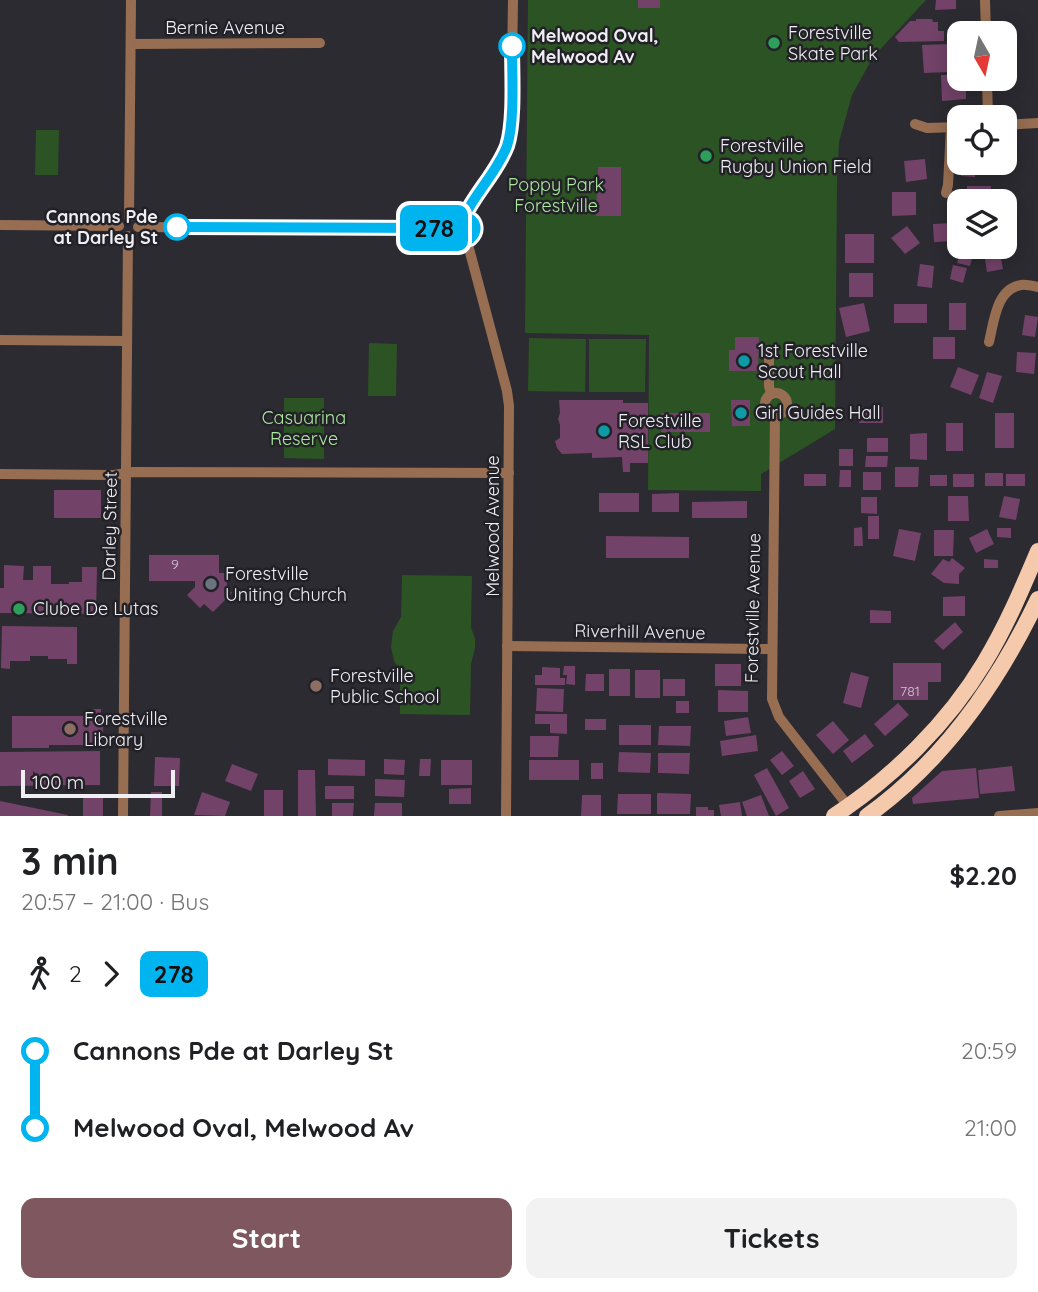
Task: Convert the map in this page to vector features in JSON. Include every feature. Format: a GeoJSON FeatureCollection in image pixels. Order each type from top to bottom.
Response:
{"type":"FeatureCollection","features":[{"type":"Feature","properties":{"kind":"highway"},"geometry":{"type":"LineString","coordinates":[[834,816],[852,811],[948,713],[983,665],[1004,628],[1038,551]]}},
{"type":"Feature","properties":{"kind":"highway"},"geometry":{"type":"LineString","coordinates":[[867,816],[915,777],[958,730],[1018,640],[1038,599]]}},
{"type":"Feature","properties":{"kind":"street"},"geometry":{"type":"LineString","coordinates":[[129,217],[131,0]]}},
{"type":"Feature","properties":{"kind":"street"},"geometry":{"type":"LineString","coordinates":[[464,217],[492,173],[506,146],[511,129],[513,0]]}},
{"type":"Feature","properties":{"kind":"street"},"geometry":{"type":"LineString","coordinates":[[985,0],[986,21]]}},
{"type":"Feature","properties":{"kind":"street","name":"Bernie Avenue"},"geometry":{"type":"LineString","coordinates":[[131,44],[320,43]]}},
{"type":"Feature","properties":{"kind":"street"},"geometry":{"type":"LineString","coordinates":[[1017,124],[1038,123]]}},
{"type":"Feature","properties":{"kind":"street"},"geometry":{"type":"LineString","coordinates":[[915,124],[927,128],[947,127]]}},
{"type":"Feature","properties":{"kind":"street"},"geometry":{"type":"LineString","coordinates":[[946,193],[949,175]]}},
{"type":"Feature","properties":{"kind":"street"},"geometry":{"type":"LineString","coordinates":[[118,226],[123,218],[129,217],[134,219],[138,227]]}},
{"type":"Feature","properties":{"kind":"street"},"geometry":{"type":"LineString","coordinates":[[464,217],[471,219],[476,226],[475,233],[467,241],[456,238],[451,229],[457,219],[464,217]]}},
{"type":"Feature","properties":{"kind":"street"},"geometry":{"type":"LineString","coordinates":[[0,225],[118,226]]}},
{"type":"Feature","properties":{"kind":"street"},"geometry":{"type":"LineString","coordinates":[[118,226],[120,232],[128,236],[136,232],[138,227]]}},
{"type":"Feature","properties":{"kind":"street"},"geometry":{"type":"LineString","coordinates":[[138,227],[451,229]]}},
{"type":"Feature","properties":{"kind":"street","name":"Darley Street"},"geometry":{"type":"LineString","coordinates":[[123,816],[128,236]]}},
{"type":"Feature","properties":{"kind":"street","name":"Melwood Avenue"},"geometry":{"type":"LineString","coordinates":[[467,241],[508,398],[506,816]]}},
{"type":"Feature","properties":{"kind":"street"},"geometry":{"type":"LineString","coordinates":[[989,342],[1000,301],[1008,291],[1021,285],[1038,287]]}},
{"type":"Feature","properties":{"kind":"street"},"geometry":{"type":"LineString","coordinates":[[0,340],[127,341]]}},
{"type":"Feature","properties":{"kind":"street","name":"Forestville Avenue"},"geometry":{"type":"LineString","coordinates":[[769,350],[771,394]]}},
{"type":"Feature","properties":{"kind":"street","name":"Forestville Avenue"},"geometry":{"type":"LineString","coordinates":[[771,394],[778,394],[786,400],[784,411],[775,415],[765,406],[766,399],[771,394]]}},
{"type":"Feature","properties":{"kind":"street","name":"Forestville Avenue"},"geometry":{"type":"LineString","coordinates":[[775,415],[771,690],[774,709],[852,811]]}},
{"type":"Feature","properties":{"kind":"street"},"geometry":{"type":"LineString","coordinates":[[0,474],[509,473]]}},
{"type":"Feature","properties":{"kind":"street","name":"Riverhill Avenue"},"geometry":{"type":"LineString","coordinates":[[507,646],[772,649]]}},
{"type":"Feature","properties":{"kind":"street"},"geometry":{"type":"LineString","coordinates":[[999,816],[1038,813]]}},
{"type":"Feature","properties":{"kind":"green space","name":"Poppy Park Forestville"},"geometry":{"type":"Polygon","coordinates":[[[528,0],[926,0],[873,57],[852,95],[839,142],[835,429],[761,474],[761,491],[648,490],[649,335],[525,333],[528,0]]]}},
{"type":"Feature","properties":{"kind":"green space"},"geometry":{"type":"Polygon","coordinates":[[[36,130],[59,130],[58,175],[35,175],[36,130]]]}},
{"type":"Feature","properties":{"kind":"green space"},"geometry":{"type":"Polygon","coordinates":[[[529,338],[586,339],[585,392],[528,391],[529,338]]]}},
{"type":"Feature","properties":{"kind":"green space"},"geometry":{"type":"Polygon","coordinates":[[[589,339],[646,339],[645,392],[589,392],[589,339]]]}},
{"type":"Feature","properties":{"kind":"green space"},"geometry":{"type":"Polygon","coordinates":[[[369,343],[397,344],[396,396],[368,396],[369,343]]]}},
{"type":"Feature","properties":{"kind":"green space","name":"Casuarina Reserve"},"geometry":{"type":"Polygon","coordinates":[[[284,398],[324,398],[324,459],[284,458],[284,398]]]}},
{"type":"Feature","properties":{"kind":"green space"},"geometry":{"type":"Polygon","coordinates":[[[402,575],[472,576],[471,627],[475,648],[471,664],[470,715],[400,714],[400,671],[394,661],[391,647],[393,631],[401,617],[402,575]]]}},
{"type":"Feature","properties":{"kind":"building"},"geometry":{"type":"Polygon","coordinates":[[[638,0],[660,0],[660,8],[638,8],[638,0]]]}},
{"type":"Feature","properties":{"kind":"building"},"geometry":{"type":"Polygon","coordinates":[[[936,0],[956,0],[956,9],[935,10],[936,0]]]}},
{"type":"Feature","properties":{"kind":"building"},"geometry":{"type":"Polygon","coordinates":[[[932,19],[933,22],[938,22],[938,31],[944,31],[944,41],[899,42],[895,37],[910,21],[932,19]]]}},
{"type":"Feature","properties":{"kind":"building"},"geometry":{"type":"Polygon","coordinates":[[[947,44],[947,72],[924,73],[922,45],[947,44]]]}},
{"type":"Feature","properties":{"kind":"building"},"geometry":{"type":"Polygon","coordinates":[[[941,75],[947,75],[947,91],[966,91],[966,99],[942,101],[941,75]]]}},
{"type":"Feature","properties":{"kind":"building"},"geometry":{"type":"Polygon","coordinates":[[[925,159],[927,179],[906,182],[904,161],[925,159]]]}},
{"type":"Feature","properties":{"kind":"building"},"geometry":{"type":"Polygon","coordinates":[[[598,167],[621,167],[621,216],[596,216],[598,167]]]}},
{"type":"Feature","properties":{"kind":"building"},"geometry":{"type":"Polygon","coordinates":[[[967,186],[991,186],[991,189],[967,189],[967,186]]]}},
{"type":"Feature","properties":{"kind":"building"},"geometry":{"type":"Polygon","coordinates":[[[892,192],[916,192],[916,215],[892,216],[892,192]]]}},
{"type":"Feature","properties":{"kind":"building"},"geometry":{"type":"Polygon","coordinates":[[[947,223],[947,241],[934,242],[933,224],[947,223]]]}},
{"type":"Feature","properties":{"kind":"building"},"geometry":{"type":"Polygon","coordinates":[[[907,226],[920,243],[905,254],[891,238],[907,226]]]}},
{"type":"Feature","properties":{"kind":"building"},"geometry":{"type":"Polygon","coordinates":[[[845,234],[874,234],[874,263],[845,263],[845,234]]]}},
{"type":"Feature","properties":{"kind":"building"},"geometry":{"type":"Polygon","coordinates":[[[958,259],[972,259],[970,266],[957,263],[958,259]]]}},
{"type":"Feature","properties":{"kind":"building"},"geometry":{"type":"Polygon","coordinates":[[[985,259],[1001,259],[1003,269],[987,272],[985,259]]]}},
{"type":"Feature","properties":{"kind":"building"},"geometry":{"type":"Polygon","coordinates":[[[920,264],[934,266],[932,288],[917,286],[920,264]]]}},
{"type":"Feature","properties":{"kind":"building"},"geometry":{"type":"Polygon","coordinates":[[[953,265],[967,268],[963,283],[950,279],[953,265]]]}},
{"type":"Feature","properties":{"kind":"building"},"geometry":{"type":"Polygon","coordinates":[[[849,273],[873,273],[873,297],[849,297],[849,273]]]}},
{"type":"Feature","properties":{"kind":"building"},"geometry":{"type":"Polygon","coordinates":[[[864,303],[870,331],[846,337],[839,308],[864,303]]]}},
{"type":"Feature","properties":{"kind":"building"},"geometry":{"type":"Polygon","coordinates":[[[949,303],[966,303],[966,330],[949,330],[949,303]]]}},
{"type":"Feature","properties":{"kind":"building"},"geometry":{"type":"Polygon","coordinates":[[[894,304],[927,304],[927,323],[894,323],[894,304]]]}},
{"type":"Feature","properties":{"kind":"building"},"geometry":{"type":"Polygon","coordinates":[[[1025,315],[1038,317],[1035,337],[1022,335],[1025,315]]]}},
{"type":"Feature","properties":{"kind":"building","name":"1st Forestville Scout Hall"},"geometry":{"type":"Polygon","coordinates":[[[735,337],[759,337],[758,371],[729,371],[729,350],[735,350],[735,337]]]}},
{"type":"Feature","properties":{"kind":"building"},"geometry":{"type":"Polygon","coordinates":[[[933,337],[955,337],[955,359],[933,359],[933,337]]]}},
{"type":"Feature","properties":{"kind":"building"},"geometry":{"type":"Polygon","coordinates":[[[1017,352],[1036,353],[1034,374],[1016,372],[1017,352]]]}},
{"type":"Feature","properties":{"kind":"building"},"geometry":{"type":"Polygon","coordinates":[[[958,367],[979,375],[971,395],[950,387],[958,367]]]}},
{"type":"Feature","properties":{"kind":"building"},"geometry":{"type":"Polygon","coordinates":[[[987,372],[1002,376],[993,403],[979,398],[987,372]]]}},
{"type":"Feature","properties":{"kind":"building","name":"Forestville RSL Club"},"geometry":{"type":"Polygon","coordinates":[[[559,400],[623,400],[623,403],[648,403],[648,463],[630,463],[630,472],[623,472],[622,457],[592,458],[592,453],[562,454],[555,441],[560,438],[559,400]]]}},
{"type":"Feature","properties":{"kind":"building","name":"Girl Guides Hall"},"geometry":{"type":"Polygon","coordinates":[[[731,400],[750,400],[750,426],[732,426],[731,400]]]}},
{"type":"Feature","properties":{"kind":"building"},"geometry":{"type":"Polygon","coordinates":[[[859,407],[883,407],[883,423],[859,423],[859,407]]]}},
{"type":"Feature","properties":{"kind":"building"},"geometry":{"type":"Polygon","coordinates":[[[661,413],[710,413],[710,432],[661,432],[661,413]]]}},
{"type":"Feature","properties":{"kind":"building"},"geometry":{"type":"Polygon","coordinates":[[[995,413],[1014,413],[1014,448],[995,448],[995,413]]]}},
{"type":"Feature","properties":{"kind":"building"},"geometry":{"type":"Polygon","coordinates":[[[946,423],[963,423],[963,451],[946,451],[946,423]]]}},
{"type":"Feature","properties":{"kind":"building"},"geometry":{"type":"Polygon","coordinates":[[[927,433],[927,460],[910,459],[910,434],[927,433]]]}},
{"type":"Feature","properties":{"kind":"building"},"geometry":{"type":"Polygon","coordinates":[[[867,438],[888,438],[888,452],[867,452],[867,438]]]}},
{"type":"Feature","properties":{"kind":"building"},"geometry":{"type":"Polygon","coordinates":[[[839,449],[853,449],[853,466],[839,466],[839,449]]]}},
{"type":"Feature","properties":{"kind":"building"},"geometry":{"type":"Polygon","coordinates":[[[866,456],[888,456],[887,467],[865,467],[866,456]]]}},
{"type":"Feature","properties":{"kind":"building"},"geometry":{"type":"Polygon","coordinates":[[[895,467],[919,467],[918,487],[895,487],[895,467]]]}},
{"type":"Feature","properties":{"kind":"building"},"geometry":{"type":"Polygon","coordinates":[[[840,470],[851,470],[851,487],[839,487],[840,470]]]}},
{"type":"Feature","properties":{"kind":"building"},"geometry":{"type":"Polygon","coordinates":[[[863,472],[881,472],[881,490],[863,490],[863,472]]]}},
{"type":"Feature","properties":{"kind":"building"},"geometry":{"type":"Polygon","coordinates":[[[985,473],[1003,473],[1003,486],[985,486],[985,473]]]}},
{"type":"Feature","properties":{"kind":"building"},"geometry":{"type":"Polygon","coordinates":[[[804,474],[826,474],[826,486],[804,486],[804,474]]]}},
{"type":"Feature","properties":{"kind":"building"},"geometry":{"type":"Polygon","coordinates":[[[953,474],[974,474],[974,487],[953,487],[953,474]]]}},
{"type":"Feature","properties":{"kind":"building"},"geometry":{"type":"Polygon","coordinates":[[[1006,474],[1025,474],[1025,486],[1006,486],[1006,474]]]}},
{"type":"Feature","properties":{"kind":"building"},"geometry":{"type":"Polygon","coordinates":[[[930,475],[947,475],[947,486],[930,486],[930,475]]]}},
{"type":"Feature","properties":{"kind":"building"},"geometry":{"type":"Polygon","coordinates":[[[54,490],[101,490],[101,518],[54,518],[54,490]]]}},
{"type":"Feature","properties":{"kind":"building"},"geometry":{"type":"Polygon","coordinates":[[[599,493],[639,493],[639,512],[599,512],[599,493]]]}},
{"type":"Feature","properties":{"kind":"building"},"geometry":{"type":"Polygon","coordinates":[[[679,493],[679,512],[652,512],[652,494],[679,493]]]}},
{"type":"Feature","properties":{"kind":"building"},"geometry":{"type":"Polygon","coordinates":[[[948,496],[968,496],[969,521],[948,521],[948,496]]]}},
{"type":"Feature","properties":{"kind":"building"},"geometry":{"type":"Polygon","coordinates":[[[1004,496],[1020,499],[1016,520],[999,517],[1004,496]]]}},
{"type":"Feature","properties":{"kind":"building"},"geometry":{"type":"Polygon","coordinates":[[[861,497],[877,497],[877,514],[861,513],[861,497]]]}},
{"type":"Feature","properties":{"kind":"building"},"geometry":{"type":"Polygon","coordinates":[[[747,501],[747,518],[692,518],[692,502],[747,501]]]}},
{"type":"Feature","properties":{"kind":"building"},"geometry":{"type":"Polygon","coordinates":[[[868,516],[879,516],[879,539],[868,539],[868,516]]]}},
{"type":"Feature","properties":{"kind":"building"},"geometry":{"type":"Polygon","coordinates":[[[862,527],[863,546],[854,546],[854,528],[862,527]]]}},
{"type":"Feature","properties":{"kind":"building"},"geometry":{"type":"Polygon","coordinates":[[[997,528],[1011,528],[1011,538],[997,537],[997,528]]]}},
{"type":"Feature","properties":{"kind":"building"},"geometry":{"type":"Polygon","coordinates":[[[899,529],[921,533],[915,561],[893,556],[899,529]]]}},
{"type":"Feature","properties":{"kind":"building"},"geometry":{"type":"Polygon","coordinates":[[[987,529],[994,544],[976,553],[969,538],[987,529]]]}},
{"type":"Feature","properties":{"kind":"building"},"geometry":{"type":"Polygon","coordinates":[[[934,530],[954,530],[953,556],[934,556],[934,530]]]}},
{"type":"Feature","properties":{"kind":"building"},"geometry":{"type":"Polygon","coordinates":[[[606,536],[689,537],[689,558],[606,558],[606,536]]]}},
{"type":"Feature","properties":{"kind":"building"},"geometry":{"type":"Polygon","coordinates":[[[149,555],[219,555],[219,573],[227,573],[227,587],[232,593],[213,612],[204,604],[200,608],[187,595],[195,587],[195,581],[149,581],[149,555]]]}},
{"type":"Feature","properties":{"kind":"building"},"geometry":{"type":"Polygon","coordinates":[[[952,558],[965,568],[959,574],[959,584],[944,583],[931,574],[943,559],[949,562],[952,558]]]}},
{"type":"Feature","properties":{"kind":"building"},"geometry":{"type":"Polygon","coordinates":[[[984,559],[998,560],[998,568],[984,568],[984,559]]]}},
{"type":"Feature","properties":{"kind":"building"},"geometry":{"type":"Polygon","coordinates":[[[4,565],[24,566],[23,580],[33,580],[33,566],[51,566],[51,584],[82,582],[82,567],[97,567],[96,614],[0,613],[4,565]]]}},
{"type":"Feature","properties":{"kind":"building"},"geometry":{"type":"Polygon","coordinates":[[[965,596],[965,616],[943,616],[943,597],[965,596]]]}},
{"type":"Feature","properties":{"kind":"building"},"geometry":{"type":"Polygon","coordinates":[[[870,610],[891,611],[891,623],[870,623],[870,610]]]}},
{"type":"Feature","properties":{"kind":"building"},"geometry":{"type":"Polygon","coordinates":[[[955,622],[963,632],[943,650],[934,641],[955,622]]]}},
{"type":"Feature","properties":{"kind":"building"},"geometry":{"type":"Polygon","coordinates":[[[2,626],[77,627],[77,664],[67,664],[67,659],[30,656],[30,661],[10,661],[10,669],[1,668],[2,626]]]}},
{"type":"Feature","properties":{"kind":"building"},"geometry":{"type":"Polygon","coordinates":[[[893,663],[941,663],[941,682],[928,682],[928,700],[893,700],[893,663]]]}},
{"type":"Feature","properties":{"kind":"building"},"geometry":{"type":"Polygon","coordinates":[[[715,664],[741,664],[741,686],[715,686],[715,664]]]}},
{"type":"Feature","properties":{"kind":"building"},"geometry":{"type":"Polygon","coordinates":[[[564,666],[575,666],[575,685],[566,684],[564,666]]]}},
{"type":"Feature","properties":{"kind":"building"},"geometry":{"type":"Polygon","coordinates":[[[542,667],[560,668],[560,678],[565,678],[565,685],[535,685],[535,675],[542,675],[542,667]]]}},
{"type":"Feature","properties":{"kind":"building"},"geometry":{"type":"Polygon","coordinates":[[[609,669],[630,669],[630,696],[609,696],[609,669]]]}},
{"type":"Feature","properties":{"kind":"building"},"geometry":{"type":"Polygon","coordinates":[[[635,670],[660,670],[660,698],[635,698],[635,670]]]}},
{"type":"Feature","properties":{"kind":"building"},"geometry":{"type":"Polygon","coordinates":[[[851,672],[869,677],[861,708],[843,703],[851,672]]]}},
{"type":"Feature","properties":{"kind":"building"},"geometry":{"type":"Polygon","coordinates":[[[586,674],[604,674],[604,691],[585,691],[586,674]]]}},
{"type":"Feature","properties":{"kind":"building"},"geometry":{"type":"Polygon","coordinates":[[[663,679],[685,679],[685,696],[663,696],[663,679]]]}},
{"type":"Feature","properties":{"kind":"building"},"geometry":{"type":"Polygon","coordinates":[[[537,688],[564,689],[563,712],[536,711],[537,688]]]}},
{"type":"Feature","properties":{"kind":"building"},"geometry":{"type":"Polygon","coordinates":[[[718,690],[748,691],[748,712],[718,712],[718,690]]]}},
{"type":"Feature","properties":{"kind":"building"},"geometry":{"type":"Polygon","coordinates":[[[676,701],[689,701],[689,713],[676,713],[676,701]]]}},
{"type":"Feature","properties":{"kind":"building"},"geometry":{"type":"Polygon","coordinates":[[[898,703],[909,715],[885,736],[874,724],[898,703]]]}},
{"type":"Feature","properties":{"kind":"building"},"geometry":{"type":"Polygon","coordinates":[[[93,709],[101,709],[103,717],[103,731],[99,741],[89,745],[12,748],[12,716],[93,716],[93,709]]]}},
{"type":"Feature","properties":{"kind":"building"},"geometry":{"type":"Polygon","coordinates":[[[535,714],[567,714],[567,734],[550,733],[550,724],[535,724],[535,714]]]}},
{"type":"Feature","properties":{"kind":"building"},"geometry":{"type":"Polygon","coordinates":[[[748,717],[751,733],[726,736],[724,721],[748,717]]]}},
{"type":"Feature","properties":{"kind":"building"},"geometry":{"type":"Polygon","coordinates":[[[585,719],[606,719],[606,730],[585,730],[585,719]]]}},
{"type":"Feature","properties":{"kind":"building"},"geometry":{"type":"Polygon","coordinates":[[[833,721],[849,740],[833,754],[816,735],[833,721]]]}},
{"type":"Feature","properties":{"kind":"building"},"geometry":{"type":"Polygon","coordinates":[[[619,725],[651,725],[651,745],[619,745],[619,725]]]}},
{"type":"Feature","properties":{"kind":"building"},"geometry":{"type":"Polygon","coordinates":[[[659,726],[691,726],[690,746],[658,745],[659,726]]]}},
{"type":"Feature","properties":{"kind":"building"},"geometry":{"type":"Polygon","coordinates":[[[865,734],[874,746],[852,763],[843,751],[865,734]]]}},
{"type":"Feature","properties":{"kind":"building"},"geometry":{"type":"Polygon","coordinates":[[[756,735],[758,751],[722,756],[720,741],[756,735]]]}},
{"type":"Feature","properties":{"kind":"building"},"geometry":{"type":"Polygon","coordinates":[[[530,736],[559,736],[558,757],[530,757],[530,736]]]}},
{"type":"Feature","properties":{"kind":"building"},"geometry":{"type":"Polygon","coordinates":[[[100,751],[100,785],[0,786],[0,752],[100,751]]]}},
{"type":"Feature","properties":{"kind":"building"},"geometry":{"type":"Polygon","coordinates":[[[782,751],[794,766],[782,775],[770,760],[782,751]]]}},
{"type":"Feature","properties":{"kind":"building"},"geometry":{"type":"Polygon","coordinates":[[[619,752],[651,753],[650,773],[618,772],[619,752]]]}},
{"type":"Feature","properties":{"kind":"building"},"geometry":{"type":"Polygon","coordinates":[[[658,753],[690,753],[689,774],[658,773],[658,753]]]}},
{"type":"Feature","properties":{"kind":"building"},"geometry":{"type":"Polygon","coordinates":[[[155,757],[180,758],[179,786],[154,786],[155,757]]]}},
{"type":"Feature","properties":{"kind":"building"},"geometry":{"type":"Polygon","coordinates":[[[328,759],[365,760],[365,776],[328,775],[328,759]]]}},
{"type":"Feature","properties":{"kind":"building"},"geometry":{"type":"Polygon","coordinates":[[[384,759],[405,760],[404,775],[384,774],[384,759]]]}},
{"type":"Feature","properties":{"kind":"building"},"geometry":{"type":"Polygon","coordinates":[[[420,759],[431,759],[430,776],[419,776],[420,759]]]}},
{"type":"Feature","properties":{"kind":"building"},"geometry":{"type":"Polygon","coordinates":[[[441,760],[472,760],[472,785],[441,785],[441,760]]]}},
{"type":"Feature","properties":{"kind":"building"},"geometry":{"type":"Polygon","coordinates":[[[529,760],[579,760],[579,780],[529,780],[529,760]]]}},
{"type":"Feature","properties":{"kind":"building"},"geometry":{"type":"Polygon","coordinates":[[[591,763],[603,763],[603,779],[591,779],[591,763]]]}},
{"type":"Feature","properties":{"kind":"building"},"geometry":{"type":"Polygon","coordinates":[[[232,764],[258,774],[251,791],[225,781],[232,764]]]}},
{"type":"Feature","properties":{"kind":"building"},"geometry":{"type":"Polygon","coordinates":[[[1012,766],[1015,791],[980,794],[978,770],[1012,766]]]}},
{"type":"Feature","properties":{"kind":"building"},"geometry":{"type":"Polygon","coordinates":[[[767,768],[789,808],[776,816],[754,775],[767,768]]]}},
{"type":"Feature","properties":{"kind":"building"},"geometry":{"type":"Polygon","coordinates":[[[976,768],[979,798],[913,804],[912,798],[942,771],[976,768]]]}},
{"type":"Feature","properties":{"kind":"building"},"geometry":{"type":"Polygon","coordinates":[[[298,770],[315,770],[316,816],[298,816],[298,770]]]}},
{"type":"Feature","properties":{"kind":"building"},"geometry":{"type":"Polygon","coordinates":[[[803,771],[815,789],[800,798],[789,781],[803,771]]]}},
{"type":"Feature","properties":{"kind":"building"},"geometry":{"type":"Polygon","coordinates":[[[375,779],[405,780],[404,797],[375,796],[375,779]]]}},
{"type":"Feature","properties":{"kind":"building"},"geometry":{"type":"Polygon","coordinates":[[[325,786],[354,786],[354,799],[325,799],[325,786]]]}},
{"type":"Feature","properties":{"kind":"building"},"geometry":{"type":"Polygon","coordinates":[[[471,788],[471,804],[449,804],[449,789],[471,788]]]}},
{"type":"Feature","properties":{"kind":"building"},"geometry":{"type":"Polygon","coordinates":[[[264,790],[283,790],[283,816],[264,816],[264,790]]]}},
{"type":"Feature","properties":{"kind":"building"},"geometry":{"type":"Polygon","coordinates":[[[151,792],[162,792],[162,816],[150,816],[151,792]]]}},
{"type":"Feature","properties":{"kind":"building"},"geometry":{"type":"Polygon","coordinates":[[[202,792],[230,802],[225,816],[194,815],[202,792]]]}},
{"type":"Feature","properties":{"kind":"building"},"geometry":{"type":"Polygon","coordinates":[[[657,793],[691,794],[690,814],[657,814],[657,793]]]}},
{"type":"Feature","properties":{"kind":"building"},"geometry":{"type":"Polygon","coordinates":[[[618,794],[651,794],[651,814],[617,814],[618,794]]]}},
{"type":"Feature","properties":{"kind":"building"},"geometry":{"type":"Polygon","coordinates":[[[582,795],[601,795],[601,816],[581,816],[582,795]]]}},
{"type":"Feature","properties":{"kind":"building"},"geometry":{"type":"Polygon","coordinates":[[[761,795],[769,816],[747,816],[742,802],[761,795]]]}},
{"type":"Feature","properties":{"kind":"building"},"geometry":{"type":"Polygon","coordinates":[[[83,797],[103,797],[103,816],[83,816],[83,797]]]}},
{"type":"Feature","properties":{"kind":"building"},"geometry":{"type":"Polygon","coordinates":[[[0,801],[68,815],[68,816],[0,816],[0,801]]]}},
{"type":"Feature","properties":{"kind":"building"},"geometry":{"type":"Polygon","coordinates":[[[740,802],[742,816],[721,816],[719,805],[740,802]]]}},
{"type":"Feature","properties":{"kind":"building"},"geometry":{"type":"Polygon","coordinates":[[[332,803],[354,803],[353,816],[332,816],[332,803]]]}},
{"type":"Feature","properties":{"kind":"building"},"geometry":{"type":"Polygon","coordinates":[[[375,803],[402,803],[402,816],[374,816],[375,803]]]}},
{"type":"Feature","properties":{"kind":"building"},"geometry":{"type":"Polygon","coordinates":[[[696,807],[714,810],[714,816],[696,816],[696,807]]]}},
{"type":"Feature","properties":{"kind":"bus line","name":"278"},"geometry":{"type":"LineString","coordinates":[[177,227],[436,228],[451,229],[453,236],[467,241],[475,233],[476,226],[471,219],[464,217],[492,173],[506,146],[511,129],[512,46]]}},
{"type":"Feature","properties":{"kind":"place","name":"Forestville Skate Park"},"geometry":{"type":"Point","coordinates":[774,43]}},
{"type":"Feature","properties":{"kind":"place","name":"Melwood Oval, Melwood Av"},"geometry":{"type":"Point","coordinates":[512,46]}},
{"type":"Feature","properties":{"kind":"place","name":"Forestville Rugby Union Field"},"geometry":{"type":"Point","coordinates":[706,156]}},
{"type":"Feature","properties":{"kind":"place","name":"Cannons Pde at Darley St"},"geometry":{"type":"Point","coordinates":[177,227]}},
{"type":"Feature","properties":{"kind":"place","name":"1st Forestville Scout Hall"},"geometry":{"type":"Point","coordinates":[744,361]}},
{"type":"Feature","properties":{"kind":"place","name":"Girl Guides Hall"},"geometry":{"type":"Point","coordinates":[741,413]}},
{"type":"Feature","properties":{"kind":"place","name":"Forestville RSL Club"},"geometry":{"type":"Point","coordinates":[604,431]}},
{"type":"Feature","properties":{"kind":"place","name":"Forestville Uniting Church"},"geometry":{"type":"Point","coordinates":[211,584]}},
{"type":"Feature","properties":{"kind":"place","name":"Clube De Lutas"},"geometry":{"type":"Point","coordinates":[19,609]}},
{"type":"Feature","properties":{"kind":"place","name":"Forestville Public School"},"geometry":{"type":"Point","coordinates":[316,686]}},
{"type":"Feature","properties":{"kind":"place","name":"Forestville Library"},"geometry":{"type":"Point","coordinates":[70,729]}}]}
